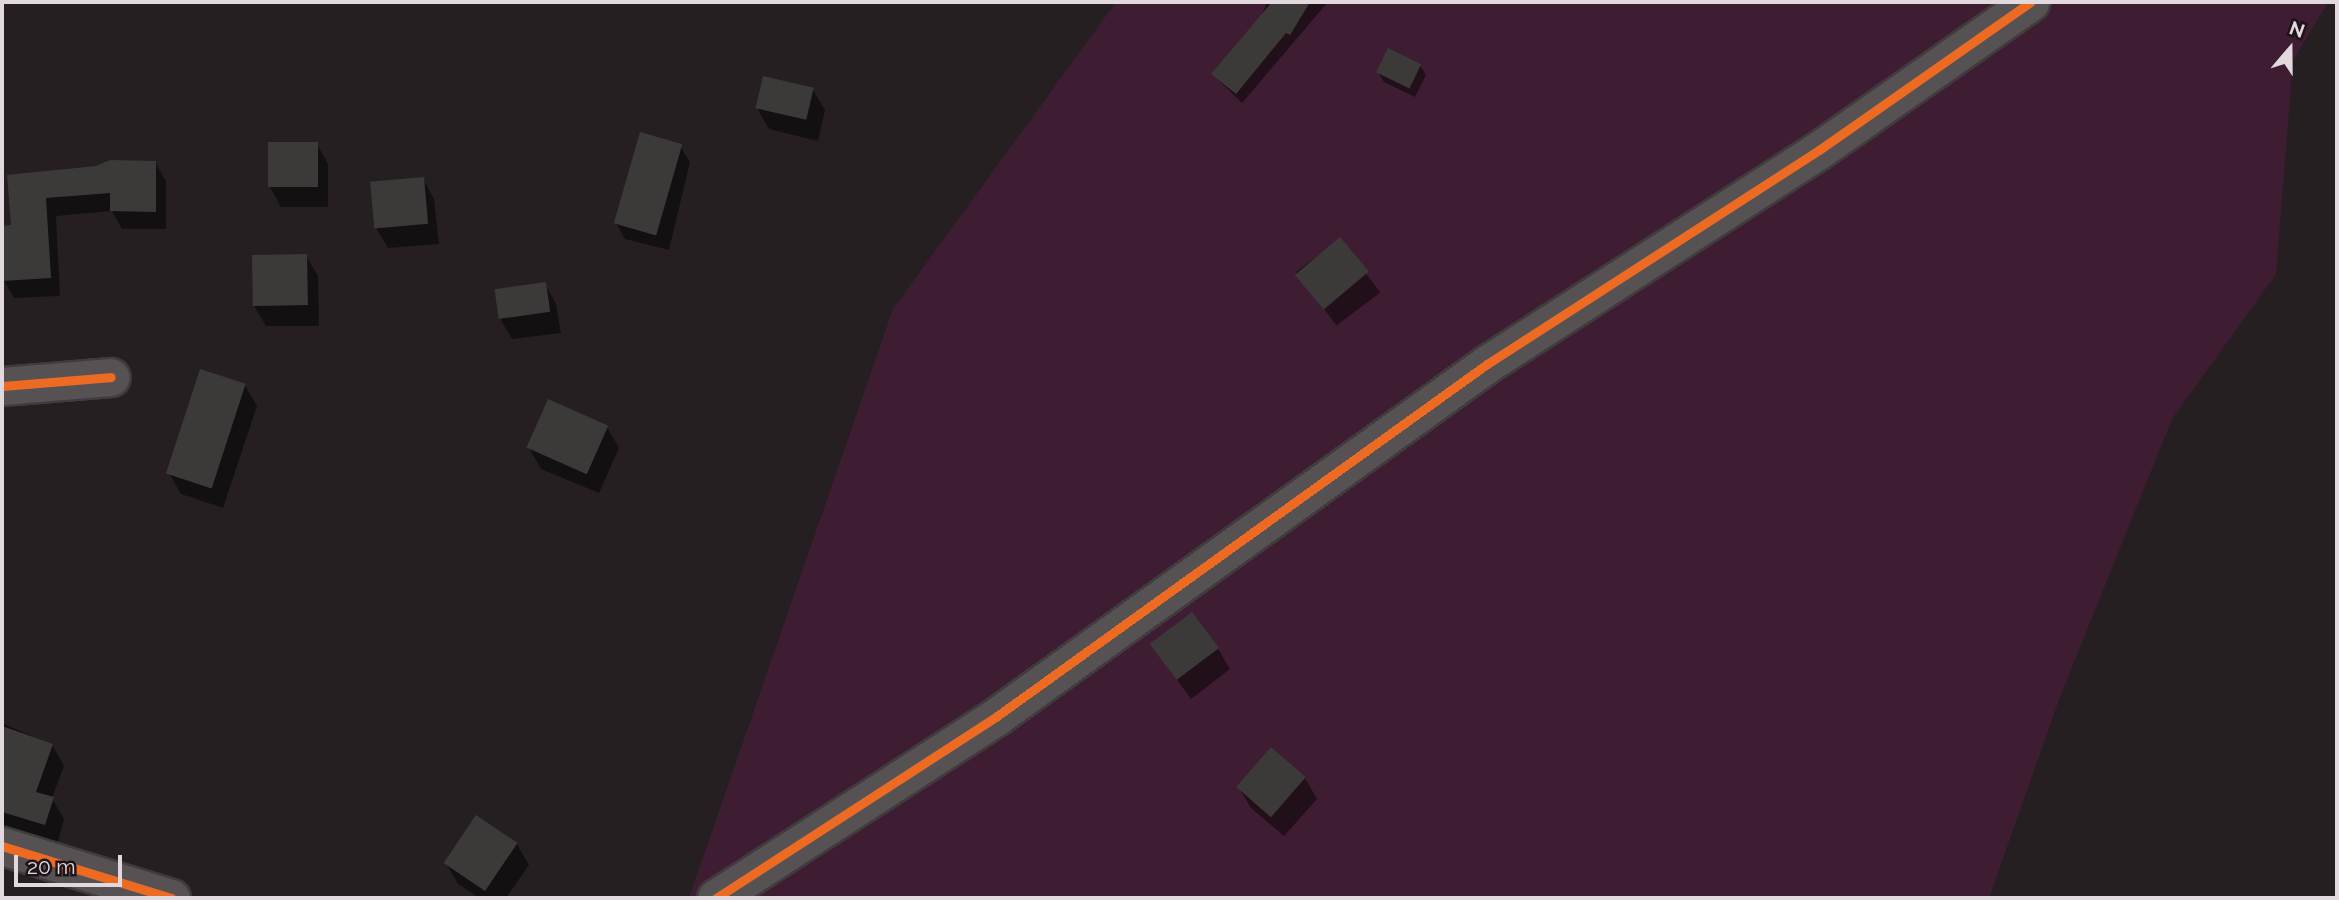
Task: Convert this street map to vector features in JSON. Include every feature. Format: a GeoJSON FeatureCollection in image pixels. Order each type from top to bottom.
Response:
{"type":"FeatureCollection","features":[{"type":"Feature","properties":{"kind":"street"},"geometry":{"type":"LineString","coordinates":[[716,898],[997,716],[1487,364],[1819,150],[2030,2]]}},
{"type":"Feature","properties":{"kind":"street"},"geometry":{"type":"LineString","coordinates":[[2,386],[111,377]]}},
{"type":"Feature","properties":{"kind":"street"},"geometry":{"type":"LineString","coordinates":[[2,846],[171,898]]}},
{"type":"Feature","properties":{"kind":"shaded area"},"geometry":{"type":"Polygon","coordinates":[[[1116,2],[2328,2],[2293,61],[2276,274],[2172,419],[2060,697],[1989,898],[689,898],[893,309],[1116,2]]]}},
{"type":"Feature","properties":{"kind":"building"},"geometry":{"type":"Polygon","coordinates":[[[1272,2],[1310,2],[1290,35],[1286,33],[1236,94],[1211,74],[1272,2]]]}},
{"type":"Feature","properties":{"kind":"building"},"geometry":{"type":"Polygon","coordinates":[[[1388,48],[1421,64],[1409,88],[1376,72],[1388,48]]]}},
{"type":"Feature","properties":{"kind":"building"},"geometry":{"type":"Polygon","coordinates":[[[763,76],[814,88],[806,120],[756,108],[763,76]]]}},
{"type":"Feature","properties":{"kind":"building"},"geometry":{"type":"Polygon","coordinates":[[[640,132],[682,144],[656,235],[614,223],[640,132]]]}},
{"type":"Feature","properties":{"kind":"building"},"geometry":{"type":"Polygon","coordinates":[[[268,142],[318,142],[318,187],[268,187],[268,142]]]}},
{"type":"Feature","properties":{"kind":"building"},"geometry":{"type":"Polygon","coordinates":[[[110,160],[156,161],[156,212],[110,211],[110,193],[46,198],[51,278],[2,281],[2,226],[11,225],[7,175],[96,166],[110,160]]]}},
{"type":"Feature","properties":{"kind":"building"},"geometry":{"type":"Polygon","coordinates":[[[424,177],[428,224],[374,229],[370,182],[424,177]]]}},
{"type":"Feature","properties":{"kind":"building"},"geometry":{"type":"Polygon","coordinates":[[[1340,237],[1369,271],[1324,309],[1295,275],[1340,237]]]}},
{"type":"Feature","properties":{"kind":"building"},"geometry":{"type":"Polygon","coordinates":[[[307,254],[308,305],[253,306],[252,255],[307,254]]]}},
{"type":"Feature","properties":{"kind":"building"},"geometry":{"type":"Polygon","coordinates":[[[546,282],[550,312],[499,319],[495,289],[546,282]]]}},
{"type":"Feature","properties":{"kind":"building"},"geometry":{"type":"Polygon","coordinates":[[[200,369],[246,384],[212,488],[166,474],[200,369]]]}},
{"type":"Feature","properties":{"kind":"building"},"geometry":{"type":"Polygon","coordinates":[[[548,399],[608,426],[587,474],[526,447],[548,399]]]}},
{"type":"Feature","properties":{"kind":"building"},"geometry":{"type":"Polygon","coordinates":[[[1192,612],[1219,648],[1177,680],[1150,644],[1192,612]]]}},
{"type":"Feature","properties":{"kind":"building"},"geometry":{"type":"Polygon","coordinates":[[[2,726],[53,744],[36,792],[54,797],[45,825],[2,812],[2,726]]]}},
{"type":"Feature","properties":{"kind":"building"},"geometry":{"type":"Polygon","coordinates":[[[1271,747],[1306,777],[1271,817],[1236,787],[1271,747]]]}},
{"type":"Feature","properties":{"kind":"building"},"geometry":{"type":"Polygon","coordinates":[[[476,815],[517,843],[485,891],[444,863],[476,815]]]}},
{"type":"Feature","properties":{"kind":"cycle path"},"geometry":{"type":"LineString","coordinates":[[716,898],[997,716],[1487,364],[1819,150],[2030,2]]}},
{"type":"Feature","properties":{"kind":"cycle path"},"geometry":{"type":"LineString","coordinates":[[2,386],[111,377]]}},
{"type":"Feature","properties":{"kind":"cycle path"},"geometry":{"type":"LineString","coordinates":[[2,846],[171,898]]}}]}
